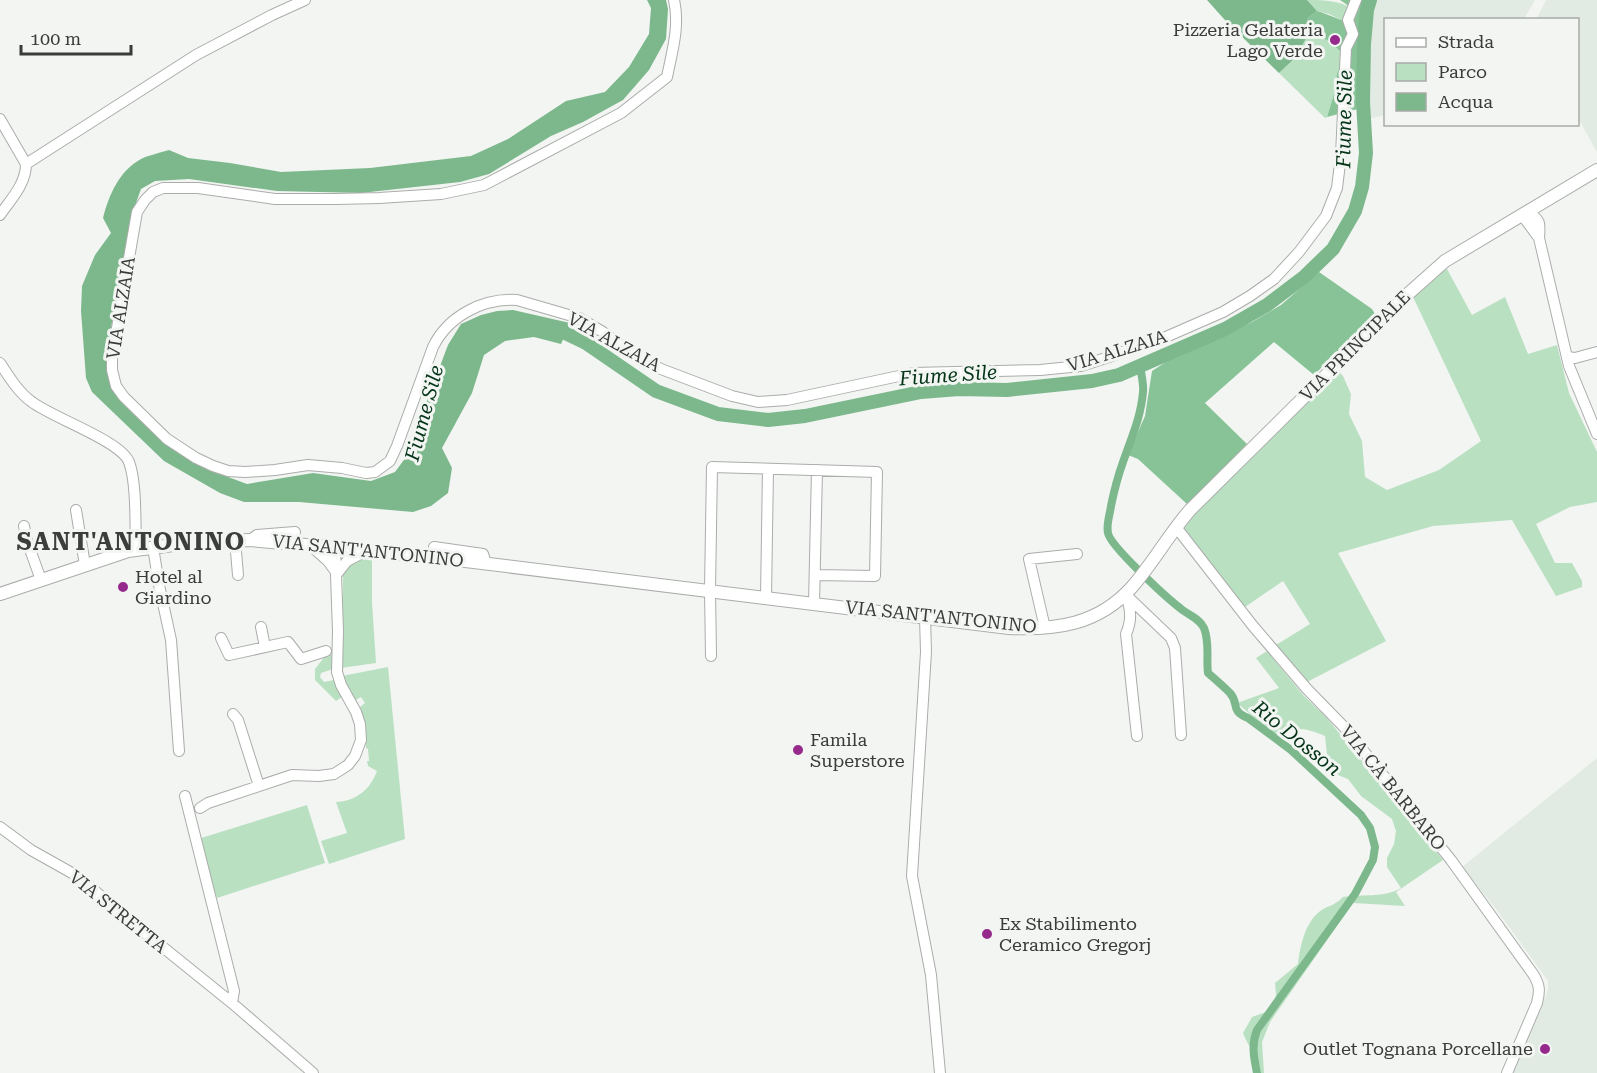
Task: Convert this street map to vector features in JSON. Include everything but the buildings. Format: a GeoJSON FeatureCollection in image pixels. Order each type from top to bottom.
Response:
{"type":"FeatureCollection","features":[{"type":"Feature","properties":{"kind":"main road","name":"VIA PRINCIPALE"},"geometry":{"type":"LineString","coordinates":[[1149,564],[1176,527],[1206,494],[1431,273],[1445,261],[1597,170]]}},
{"type":"Feature","properties":{"kind":"main road","name":"VIA SANT'ANTONINO"},"geometry":{"type":"LineString","coordinates":[[0,594],[136,550],[250,540],[486,563],[1009,628],[1045,628],[1063,626],[1086,619],[1112,605],[1125,594],[1149,564]]}},
{"type":"Feature","properties":{"kind":"street"},"geometry":{"type":"LineString","coordinates":[[26,164],[196,55],[305,0]]}},
{"type":"Feature","properties":{"kind":"street","name":"VIA ALZAIA"},"geometry":{"type":"LineString","coordinates":[[674,0],[676,26],[667,77],[621,113],[484,185],[441,194],[391,198],[275,199],[198,188],[163,188],[153,192],[137,212],[112,357],[116,386],[142,416],[167,439],[213,466],[228,471],[245,472],[308,465],[366,473],[375,472],[390,461],[438,336],[466,312],[493,302],[518,300],[579,318],[636,356],[661,369],[732,396],[758,402],[787,400],[913,373],[1040,370],[1080,366],[1159,340],[1223,312],[1274,279],[1306,244],[1326,216],[1337,188],[1341,155],[1346,48],[1353,34],[1348,20],[1356,0]]}},
{"type":"Feature","properties":{"kind":"street"},"geometry":{"type":"LineString","coordinates":[[0,119],[26,164],[22,183],[0,215]]}},
{"type":"Feature","properties":{"kind":"street"},"geometry":{"type":"LineString","coordinates":[[1539,238],[1540,224],[1550,198]]}},
{"type":"Feature","properties":{"kind":"street"},"geometry":{"type":"LineString","coordinates":[[1525,213],[1538,219],[1540,224]]}},
{"type":"Feature","properties":{"kind":"street"},"geometry":{"type":"LineString","coordinates":[[1525,213],[1539,238],[1569,366],[1597,434]]}},
{"type":"Feature","properties":{"kind":"street"},"geometry":{"type":"LineString","coordinates":[[1567,357],[1575,358],[1597,352]]}},
{"type":"Feature","properties":{"kind":"street"},"geometry":{"type":"LineString","coordinates":[[0,363],[8,376],[31,402],[107,442],[121,451],[129,461],[133,481],[136,550]]}},
{"type":"Feature","properties":{"kind":"street"},"geometry":{"type":"LineString","coordinates":[[711,656],[712,467],[878,472],[875,576],[815,575]]}},
{"type":"Feature","properties":{"kind":"street"},"geometry":{"type":"LineString","coordinates":[[766,598],[768,469]]}},
{"type":"Feature","properties":{"kind":"street"},"geometry":{"type":"LineString","coordinates":[[814,604],[817,470]]}},
{"type":"Feature","properties":{"kind":"street"},"geometry":{"type":"LineString","coordinates":[[76,510],[85,565]]}},
{"type":"Feature","properties":{"kind":"street"},"geometry":{"type":"LineString","coordinates":[[24,526],[41,580]]}},
{"type":"Feature","properties":{"kind":"street","name":"VIA CÀ BARBARO"},"geometry":{"type":"LineString","coordinates":[[1176,527],[1253,626],[1307,689],[1345,728],[1451,860],[1533,974],[1540,992],[1537,1004],[1507,1073]]}},
{"type":"Feature","properties":{"kind":"street","name":"VIA SANT'ANTONINO"},"geometry":{"type":"LineString","coordinates":[[250,540],[257,535],[295,532]]}},
{"type":"Feature","properties":{"kind":"street"},"geometry":{"type":"LineString","coordinates":[[235,540],[238,575]]}},
{"type":"Feature","properties":{"kind":"street"},"geometry":{"type":"LineString","coordinates":[[310,545],[328,561],[336,574]]}},
{"type":"Feature","properties":{"kind":"street"},"geometry":{"type":"LineString","coordinates":[[153,547],[171,640],[179,751]]}},
{"type":"Feature","properties":{"kind":"street"},"geometry":{"type":"LineString","coordinates":[[200,808],[208,803],[292,775],[334,774],[348,765],[358,749],[361,740],[360,724],[339,681],[337,672],[335,547]]}},
{"type":"Feature","properties":{"kind":"street","name":"VIA SANT'ANTONINO"},"geometry":{"type":"LineString","coordinates":[[434,547],[483,554],[486,563]]}},
{"type":"Feature","properties":{"kind":"street"},"geometry":{"type":"LineString","coordinates":[[336,574],[347,561],[368,550]]}},
{"type":"Feature","properties":{"kind":"street"},"geometry":{"type":"LineString","coordinates":[[1045,628],[1029,559],[1077,554]]}},
{"type":"Feature","properties":{"kind":"street"},"geometry":{"type":"LineString","coordinates":[[1125,594],[1171,638],[1175,648],[1181,735]]}},
{"type":"Feature","properties":{"kind":"street"},"geometry":{"type":"LineString","coordinates":[[1125,594],[1131,617],[1126,634],[1137,736]]}},
{"type":"Feature","properties":{"kind":"street"},"geometry":{"type":"LineString","coordinates":[[925,618],[926,652],[912,876],[932,975],[940,1073]]}},
{"type":"Feature","properties":{"kind":"street"},"geometry":{"type":"LineString","coordinates":[[261,627],[265,647]]}},
{"type":"Feature","properties":{"kind":"street"},"geometry":{"type":"LineString","coordinates":[[221,639],[230,655],[288,642],[301,659],[326,651]]}},
{"type":"Feature","properties":{"kind":"street"},"geometry":{"type":"LineString","coordinates":[[234,714],[238,720],[259,786]]}},
{"type":"Feature","properties":{"kind":"street"},"geometry":{"type":"LineString","coordinates":[[185,796],[234,991],[232,1003]]}},
{"type":"Feature","properties":{"kind":"street","name":"VIA STRETTA"},"geometry":{"type":"LineString","coordinates":[[0,827],[31,850],[78,877],[232,1003],[313,1073]]}},
{"type":"Feature","properties":{"kind":"shaded area"},"geometry":{"type":"Polygon","coordinates":[[[1340,0],[1368,0],[1358,109],[1327,117],[1335,91],[1337,73],[1343,62],[1341,52],[1328,40],[1316,38],[1307,24],[1308,18],[1317,11],[1353,23],[1353,12],[1340,0]]]}},
{"type":"Feature","properties":{"kind":"shaded area"},"geometry":{"type":"Polygon","coordinates":[[[1372,0],[1535,0],[1525,18],[1384,18],[1384,115],[1369,119],[1365,72],[1372,0]]]}},
{"type":"Feature","properties":{"kind":"shaded area"},"geometry":{"type":"Polygon","coordinates":[[[1546,0],[1597,0],[1597,152],[1579,120],[1579,18],[1537,18],[1546,0]]]}},
{"type":"Feature","properties":{"kind":"shaded area"},"geometry":{"type":"Polygon","coordinates":[[[1319,272],[1372,309],[1375,314],[1314,375],[1274,342],[1205,403],[1247,444],[1187,504],[1138,459],[1128,455],[1145,416],[1152,371],[1172,358],[1252,322],[1281,305],[1319,272]]]}},
{"type":"Feature","properties":{"kind":"shaded area"},"geometry":{"type":"Polygon","coordinates":[[[1597,758],[1597,1073],[1510,1073],[1512,1064],[1546,996],[1548,981],[1496,909],[1462,867],[1597,758]]]}},
{"type":"Feature","properties":{"kind":"green space"},"geometry":{"type":"Polygon","coordinates":[[[1307,0],[1331,1],[1346,6],[1354,15],[1353,23],[1317,11],[1307,0]]]}},
{"type":"Feature","properties":{"kind":"green space"},"geometry":{"type":"Polygon","coordinates":[[[1310,31],[1318,38],[1328,40],[1341,52],[1343,62],[1337,73],[1335,91],[1325,118],[1279,73],[1296,57],[1310,31]]]}},
{"type":"Feature","properties":{"kind":"green space"},"geometry":{"type":"Polygon","coordinates":[[[1447,269],[1472,315],[1505,297],[1528,354],[1557,345],[1569,393],[1597,452],[1597,502],[1570,507],[1536,524],[1555,563],[1572,563],[1582,581],[1582,587],[1556,596],[1512,520],[1433,526],[1338,553],[1386,641],[1307,682],[1276,645],[1310,624],[1283,581],[1245,607],[1182,527],[1338,370],[1351,394],[1349,414],[1362,441],[1365,477],[1387,490],[1439,470],[1481,441],[1414,299],[1411,297],[1431,278],[1447,269]]]}},
{"type":"Feature","properties":{"kind":"green space"},"geometry":{"type":"Polygon","coordinates":[[[359,557],[372,557],[376,663],[341,668],[343,577],[340,576],[342,571],[359,557]]]}},
{"type":"Feature","properties":{"kind":"green space"},"geometry":{"type":"Polygon","coordinates":[[[1267,651],[1304,696],[1326,717],[1443,860],[1396,892],[1405,906],[1353,903],[1270,1022],[1262,1042],[1264,1073],[1261,1073],[1243,1033],[1252,1017],[1274,1009],[1275,983],[1298,964],[1304,936],[1310,922],[1322,910],[1343,897],[1380,894],[1401,888],[1387,867],[1387,858],[1394,844],[1396,831],[1392,819],[1361,796],[1348,779],[1338,775],[1327,755],[1325,736],[1313,731],[1294,729],[1276,736],[1237,703],[1279,688],[1256,658],[1267,651]]]}},
{"type":"Feature","properties":{"kind":"green space"},"geometry":{"type":"Polygon","coordinates":[[[329,654],[333,656],[333,669],[321,673],[320,677],[324,682],[334,680],[343,696],[336,701],[315,680],[315,669],[329,654]]]}},
{"type":"Feature","properties":{"kind":"green space"},"geometry":{"type":"Polygon","coordinates":[[[388,667],[405,839],[329,864],[321,841],[347,833],[336,802],[356,797],[366,789],[377,771],[368,766],[367,761],[369,761],[368,749],[360,707],[365,703],[361,697],[354,701],[342,676],[388,667]]]}},
{"type":"Feature","properties":{"kind":"green space"},"geometry":{"type":"Polygon","coordinates":[[[307,805],[325,863],[217,898],[198,839],[307,805]]]}},
{"type":"Feature","properties":{"kind":"water"},"geometry":{"type":"Polygon","coordinates":[[[647,0],[666,0],[668,9],[666,39],[649,70],[623,100],[551,136],[489,174],[460,182],[361,193],[277,191],[189,179],[155,181],[141,189],[132,214],[130,241],[120,272],[109,336],[109,369],[122,402],[180,453],[220,474],[247,484],[313,473],[371,481],[395,472],[412,449],[423,411],[448,345],[461,324],[481,315],[513,310],[570,323],[561,344],[534,337],[505,341],[484,355],[472,393],[442,448],[452,468],[448,493],[431,506],[413,512],[299,502],[244,502],[220,493],[164,461],[92,392],[86,378],[81,311],[82,286],[95,255],[111,233],[103,218],[108,201],[116,184],[133,164],[169,150],[188,158],[281,172],[370,168],[471,156],[508,139],[566,101],[605,92],[629,67],[649,34],[651,8],[647,0]]]}},
{"type":"Feature","properties":{"kind":"water"},"geometry":{"type":"Polygon","coordinates":[[[1207,0],[1307,0],[1317,11],[1308,18],[1307,24],[1310,31],[1296,57],[1279,73],[1207,0]]]}},
{"type":"Feature","properties":{"kind":"waterway","name":"Fiume Sile"},"geometry":{"type":"LineString","coordinates":[[550,328],[586,343],[656,391],[718,414],[768,420],[805,416],[921,392],[959,389],[1007,390],[1092,381],[1119,375],[1225,329],[1267,305],[1304,277],[1333,249],[1355,211],[1362,187],[1366,153],[1363,102],[1364,44],[1370,0]]}},
{"type":"Feature","properties":{"kind":"waterway","name":"Rio Dosson"},"geometry":{"type":"LineString","coordinates":[[1140,365],[1143,386],[1142,401],[1112,500],[1107,527],[1111,540],[1152,583],[1202,625],[1207,639],[1208,673],[1230,693],[1239,712],[1291,750],[1361,815],[1370,828],[1375,847],[1373,860],[1355,894],[1257,1030],[1254,1046],[1257,1073]]}},
{"type":"Feature","properties":{"kind":"place","name":"Pizzeria Gelateria Lago Verde"},"geometry":{"type":"Point","coordinates":[1335,40]}},
{"type":"Feature","properties":{"kind":"place","name":"Hotel al Giardino"},"geometry":{"type":"Point","coordinates":[123,587]}},
{"type":"Feature","properties":{"kind":"place","name":"Famila Superstore"},"geometry":{"type":"Point","coordinates":[798,750]}},
{"type":"Feature","properties":{"kind":"place","name":"Ex Stabilimento Ceramico Gregorj"},"geometry":{"type":"Point","coordinates":[987,934]}},
{"type":"Feature","properties":{"kind":"place","name":"Outlet Tognana Porcellane"},"geometry":{"type":"Point","coordinates":[1545,1049]}},
{"type":"Feature","properties":{"kind":"district","name":"SANT'ANTONINO"},"geometry":{"type":"Point","coordinates":[131,542]}}]}
